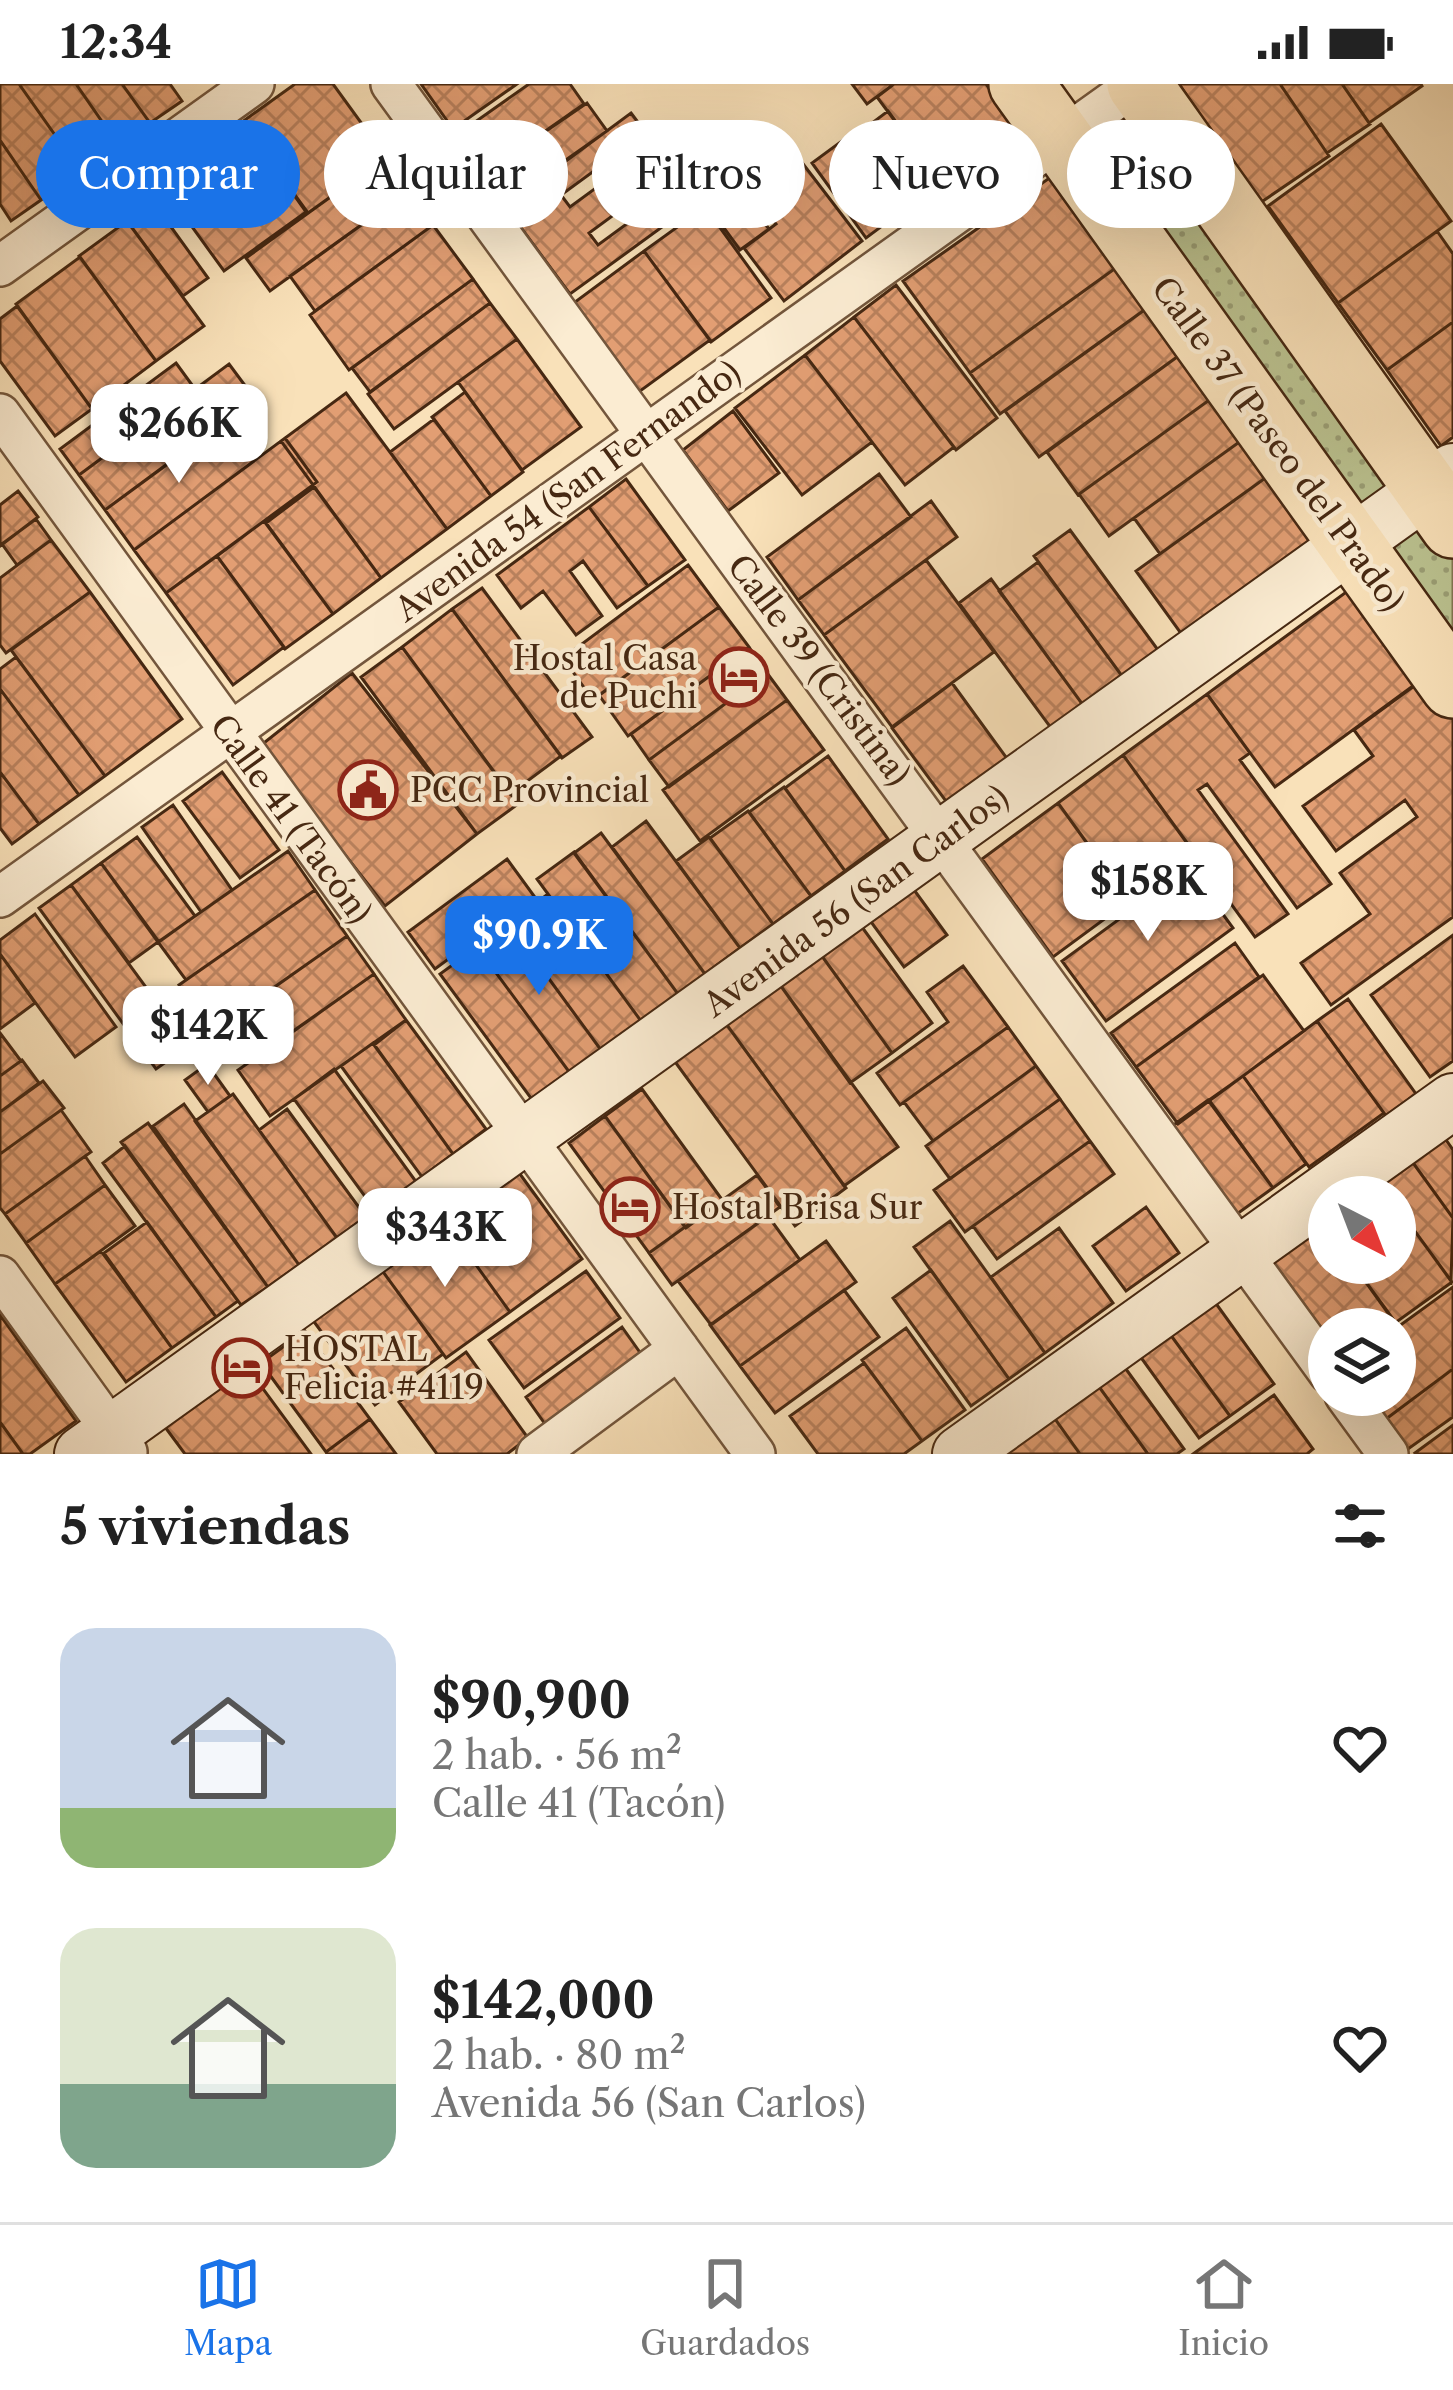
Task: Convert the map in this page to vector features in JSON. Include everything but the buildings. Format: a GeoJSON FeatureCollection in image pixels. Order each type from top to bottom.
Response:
{"type":"FeatureCollection","features":[{"type":"Feature","properties":{"kind":"main road","name":"Calle 37 (Paseo del Prado)"},"geometry":{"type":"LineString","coordinates":[[1022,84],[1453,686]]}},
{"type":"Feature","properties":{"kind":"main road"},"geometry":{"type":"LineString","coordinates":[[1138,84],[1444,496]]}},
{"type":"Feature","properties":{"kind":"main road","name":"Avenida 56 (San Carlos)"},"geometry":{"type":"LineString","coordinates":[[108,1447],[525,1138],[1351,546],[1444,496]]}},
{"type":"Feature","properties":{"kind":"main road"},"geometry":{"type":"LineString","coordinates":[[960,1454],[1453,1101]]}},
{"type":"Feature","properties":{"kind":"street"},"geometry":{"type":"LineString","coordinates":[[0,266],[254,84]]}},
{"type":"Feature","properties":{"kind":"street","name":"Calle 39 (Cristina)"},"geometry":{"type":"LineString","coordinates":[[391,84],[1308,1344]]}},
{"type":"Feature","properties":{"kind":"street","name":"Avenida 54 (San Fernando)"},"geometry":{"type":"LineString","coordinates":[[0,897],[1138,84]]}},
{"type":"Feature","properties":{"kind":"street","name":"Calle 41 (Tacón)"},"geometry":{"type":"LineString","coordinates":[[0,414],[755,1454]]}},
{"type":"Feature","properties":{"kind":"street"},"geometry":{"type":"LineString","coordinates":[[0,1276],[108,1447]]}},
{"type":"Feature","properties":{"kind":"street"},"geometry":{"type":"LineString","coordinates":[[537,1454],[679,1349]]}},
{"type":"Feature","properties":{"kind":"street"},"geometry":{"type":"LineString","coordinates":[[1360,1416],[1388,1454]]}},
{"type":"Feature","properties":{"kind":"green space"},"geometry":{"type":"Polygon","coordinates":[[[1150,228],[1223,228],[1453,548],[1453,652],[1150,228]]]}},
{"type":"Feature","properties":{"kind":"place","name":"Hostal Casa de Puchi"},"geometry":{"type":"Point","coordinates":[739,677]}},
{"type":"Feature","properties":{"kind":"place","name":"PCC Provincial"},"geometry":{"type":"Point","coordinates":[368,790]}},
{"type":"Feature","properties":{"kind":"place","name":"Hostal Brisa Sur"},"geometry":{"type":"Point","coordinates":[630,1207]}},
{"type":"Feature","properties":{"kind":"place","name":"HOSTAL Felicia #4119"},"geometry":{"type":"Point","coordinates":[242,1368]}}]}
